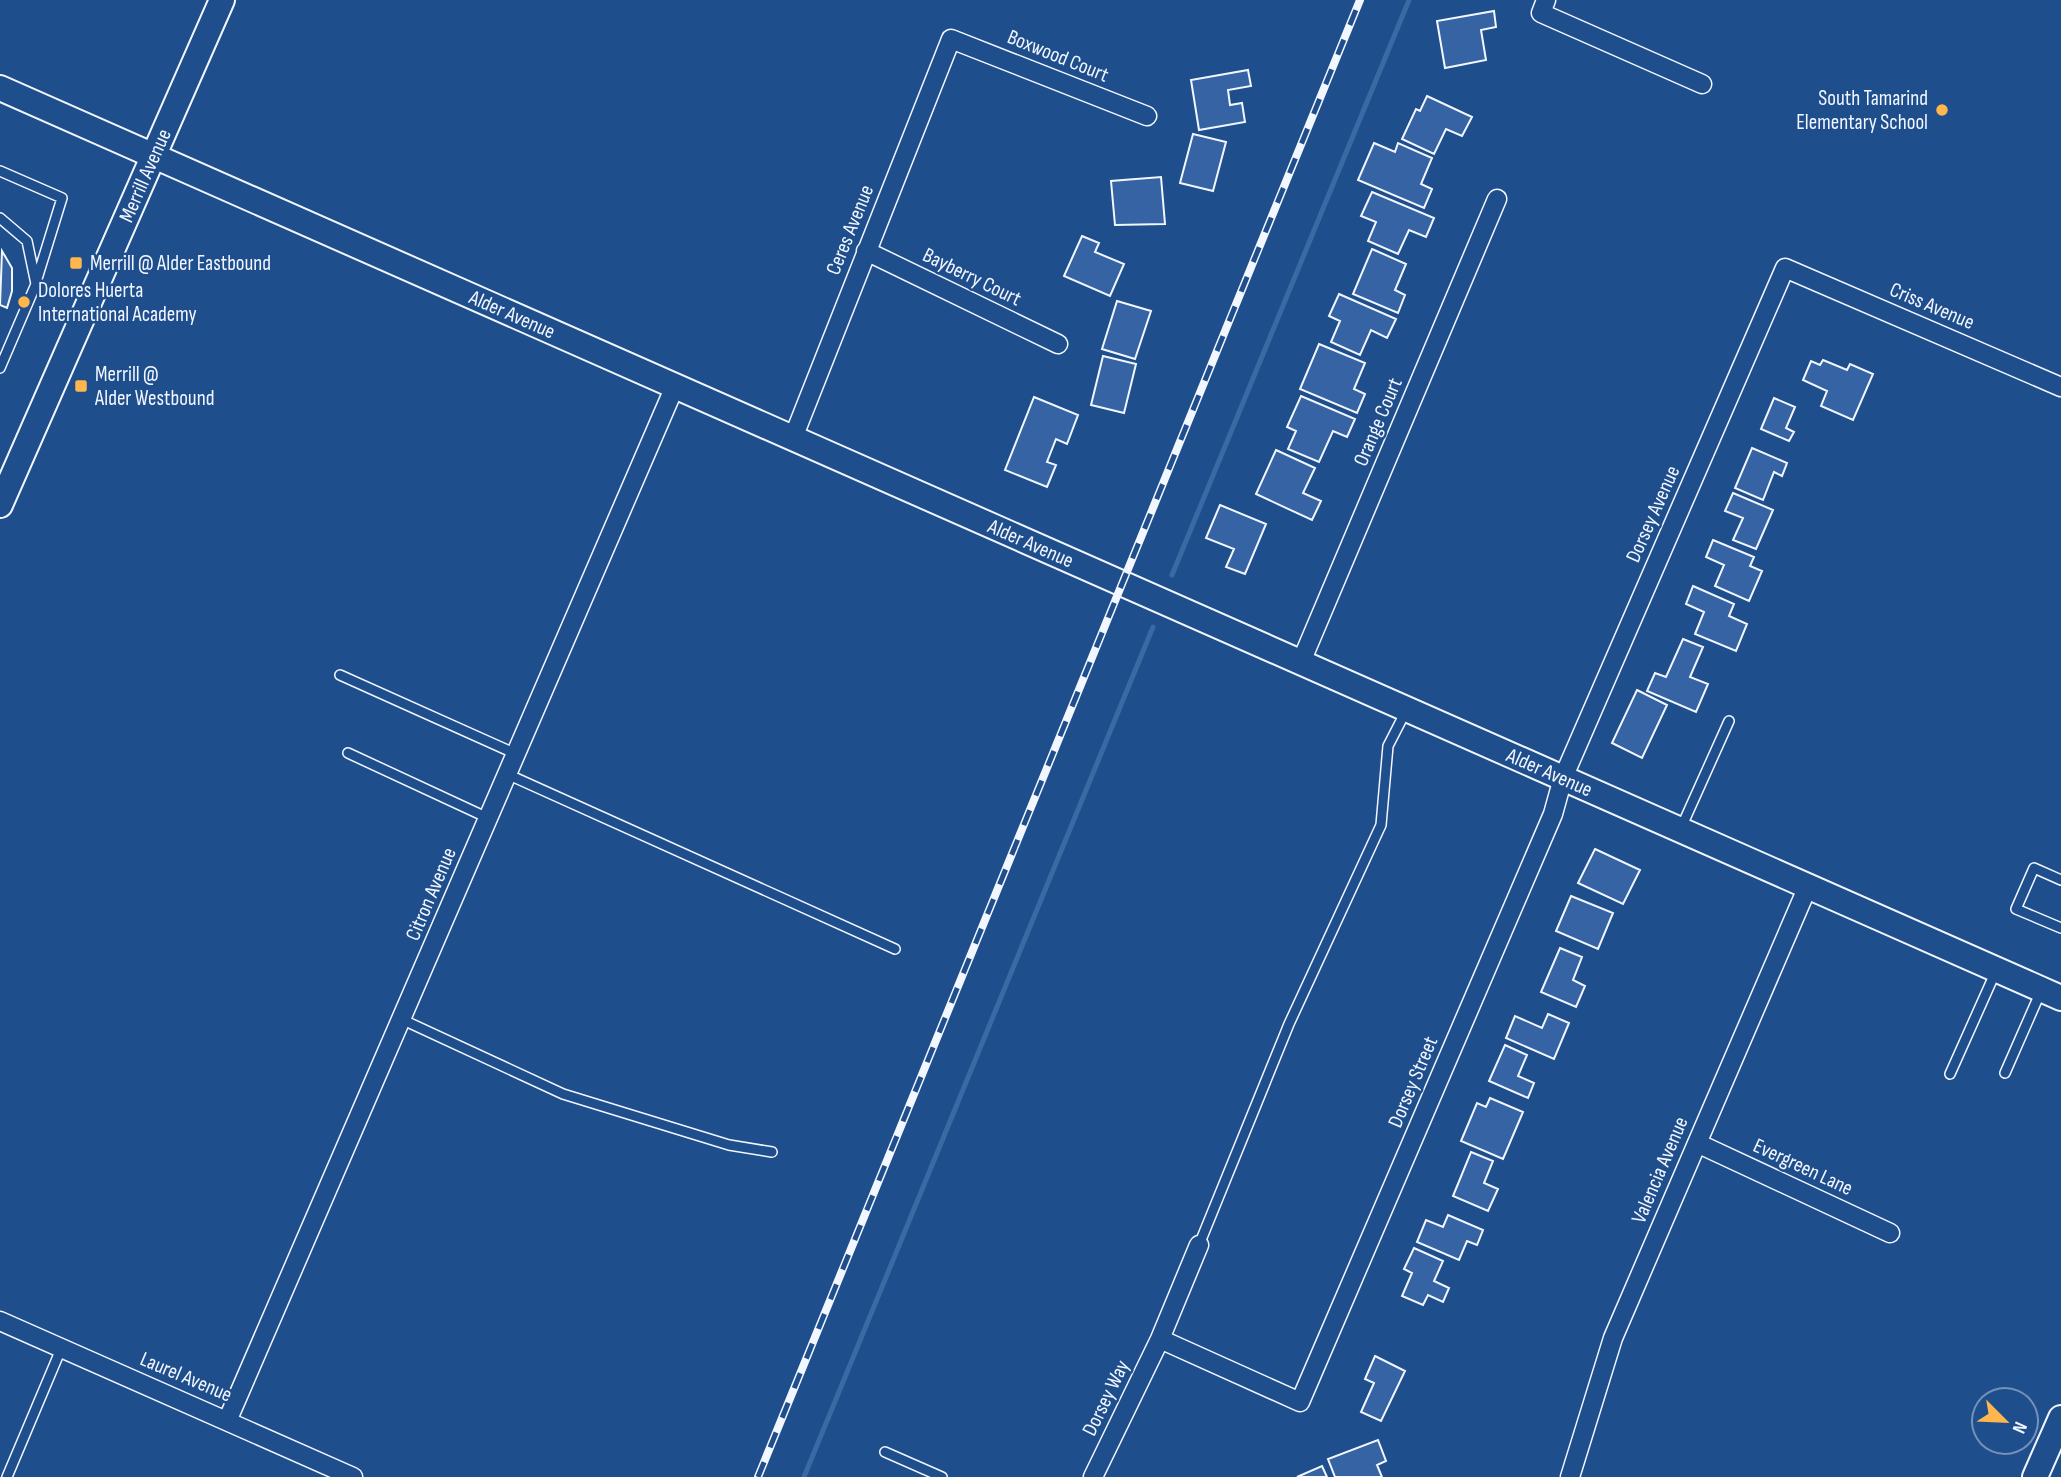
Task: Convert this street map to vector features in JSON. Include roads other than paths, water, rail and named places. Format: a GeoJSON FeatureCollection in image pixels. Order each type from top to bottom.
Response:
{"type":"FeatureCollection","features":[{"type":"Feature","properties":{"kind":"main road","name":"Merrill Avenue"},"geometry":{"type":"LineString","coordinates":[[0,505],[222,0]]}},
{"type":"Feature","properties":{"kind":"main road","name":"Alder Avenue"},"geometry":{"type":"LineString","coordinates":[[0,88],[2051,993]]}},
{"type":"Feature","properties":{"kind":"main road"},"geometry":{"type":"LineString","coordinates":[[2035,1477],[2061,1418]]}},
{"type":"Feature","properties":{"kind":"street"},"geometry":{"type":"LineString","coordinates":[[1543,7],[1702,84]]}},
{"type":"Feature","properties":{"kind":"street","name":"Boxwood Court"},"geometry":{"type":"LineString","coordinates":[[951,39],[1147,116]]}},
{"type":"Feature","properties":{"kind":"street","name":"Ceres Avenue"},"geometry":{"type":"LineString","coordinates":[[793,438],[951,39]]}},
{"type":"Feature","properties":{"kind":"street","name":"Orange Court"},"geometry":{"type":"LineString","coordinates":[[1301,662],[1497,199]]}},
{"type":"Feature","properties":{"kind":"street","name":"Bayberry Court"},"geometry":{"type":"LineString","coordinates":[[866,251],[1058,344]]}},
{"type":"Feature","properties":{"kind":"street","name":"Criss Avenue"},"geometry":{"type":"LineString","coordinates":[[1786,268],[2061,387]]}},
{"type":"Feature","properties":{"kind":"street","name":"Dorsey Avenue"},"geometry":{"type":"LineString","coordinates":[[1563,778],[1786,268]]}},
{"type":"Feature","properties":{"kind":"street","name":"Citron Avenue"},"geometry":{"type":"LineString","coordinates":[[228,1419],[675,386]]}},
{"type":"Feature","properties":{"kind":"street","name":"Dorsey Street"},"geometry":{"type":"LineString","coordinates":[[1160,1339],[1300,1402],[1553,814],[1563,778]]}},
{"type":"Feature","properties":{"kind":"street","name":"Valencia Avenue"},"geometry":{"type":"LineString","coordinates":[[1570,1477],[1613,1338],[1808,886]]}},
{"type":"Feature","properties":{"kind":"street","name":"Evergreen Lane"},"geometry":{"type":"LineString","coordinates":[[1697,1143],[1890,1233]]}},
{"type":"Feature","properties":{"kind":"street","name":"Dorsey Way"},"geometry":{"type":"LineString","coordinates":[[1093,1477],[1160,1339],[1199,1245]]}},
{"type":"Feature","properties":{"kind":"street","name":"Laurel Avenue"},"geometry":{"type":"LineString","coordinates":[[1,1324],[228,1419],[329,1472],[353,1477]]}},
{"type":"Feature","properties":{"kind":"lane"},"geometry":{"type":"LineString","coordinates":[[0,171],[62,198],[36,284],[0,368]]}},
{"type":"Feature","properties":{"kind":"lane"},"geometry":{"type":"LineString","coordinates":[[0,218],[27,241],[36,284]]}},
{"type":"Feature","properties":{"kind":"lane"},"geometry":{"type":"LineString","coordinates":[[340,675],[516,754]]}},
{"type":"Feature","properties":{"kind":"lane"},"geometry":{"type":"LineString","coordinates":[[1199,1245],[1289,1024],[1381,825],[1388,746],[1407,709]]}},
{"type":"Feature","properties":{"kind":"lane"},"geometry":{"type":"LineString","coordinates":[[1681,830],[1729,721]]}},
{"type":"Feature","properties":{"kind":"lane"},"geometry":{"type":"LineString","coordinates":[[348,753],[488,818]]}},
{"type":"Feature","properties":{"kind":"lane"},"geometry":{"type":"LineString","coordinates":[[507,774],[895,949]]}},
{"type":"Feature","properties":{"kind":"lane"},"geometry":{"type":"LineString","coordinates":[[2061,880],[2034,868],[2016,909],[2061,928]]}},
{"type":"Feature","properties":{"kind":"lane"},"geometry":{"type":"LineString","coordinates":[[1950,1074],[1997,969]]}},
{"type":"Feature","properties":{"kind":"lane"},"geometry":{"type":"LineString","coordinates":[[2005,1073],[2051,993]]}},
{"type":"Feature","properties":{"kind":"lane"},"geometry":{"type":"LineString","coordinates":[[401,1019],[563,1094],[729,1145],[772,1152]]}},
{"type":"Feature","properties":{"kind":"lane"},"geometry":{"type":"LineString","coordinates":[[7,1477],[61,1349]]}},
{"type":"Feature","properties":{"kind":"lane"},"geometry":{"type":"LineString","coordinates":[[886,1452],[942,1477]]}},
{"type":"Feature","properties":{"kind":"waterway"},"geometry":{"type":"LineString","coordinates":[[1172,575],[1409,0]]}},
{"type":"Feature","properties":{"kind":"waterway"},"geometry":{"type":"LineString","coordinates":[[804,1477],[1153,627]]}},
{"type":"Feature","properties":{"kind":"railway"},"geometry":{"type":"LineString","coordinates":[[758,1477],[1360,0]]}},
{"type":"Feature","properties":{"kind":"place","name":"South Tamarind Elementary School"},"geometry":{"type":"Point","coordinates":[1942,110]}},
{"type":"Feature","properties":{"kind":"place","name":"Merrill @ Alder Eastbound"},"geometry":{"type":"Point","coordinates":[76,263]}},
{"type":"Feature","properties":{"kind":"place","name":"Dolores Huerta International Academy"},"geometry":{"type":"Point","coordinates":[24,302]}},
{"type":"Feature","properties":{"kind":"place","name":"Merrill @ Alder Westbound"},"geometry":{"type":"Point","coordinates":[81,386]}}]}
